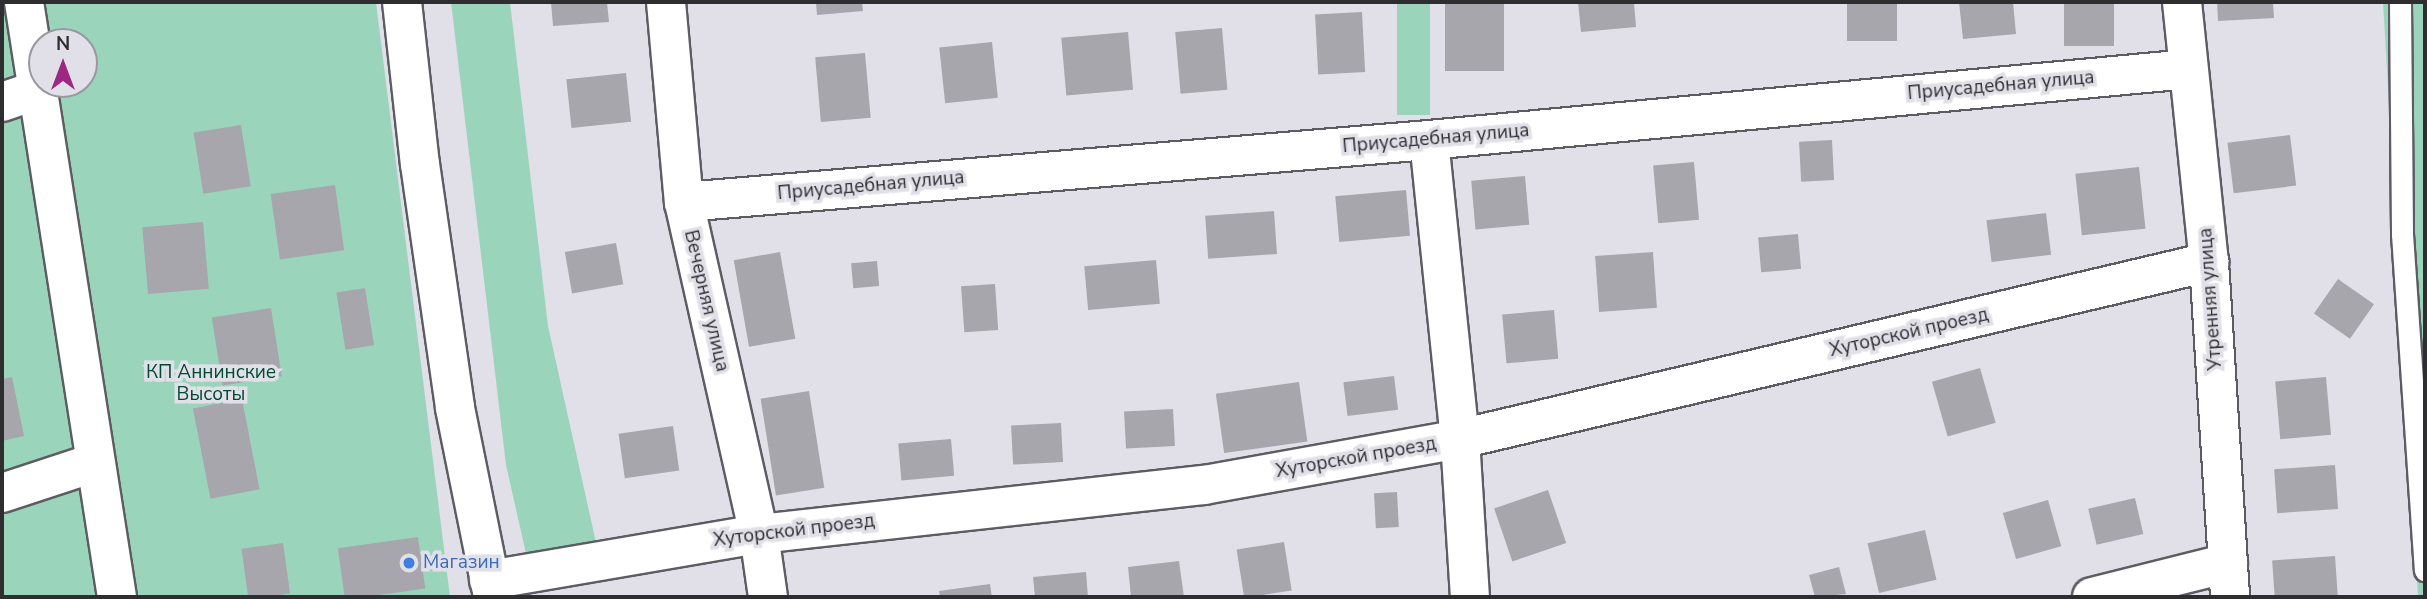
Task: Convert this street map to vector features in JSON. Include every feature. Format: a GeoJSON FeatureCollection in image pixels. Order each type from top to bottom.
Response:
{"type":"FeatureCollection","features":[{"type":"Feature","properties":{"kind":"street"},"geometry":{"type":"LineString","coordinates":[[24,2],[19,96],[93,463],[117,597]]}},
{"type":"Feature","properties":{"kind":"street"},"geometry":{"type":"LineString","coordinates":[[402,2],[419,164],[455,408],[491,589]]}},
{"type":"Feature","properties":{"kind":"street","name":"Вечерняя улица"},"geometry":{"type":"LineString","coordinates":[[666,2],[684,202],[759,534],[768,597]]}},
{"type":"Feature","properties":{"kind":"street","name":"Утренняя улица"},"geometry":{"type":"LineString","coordinates":[[2182,2],[2209,262],[2229,580]]}},
{"type":"Feature","properties":{"kind":"street","name":"Приусадебная улица"},"geometry":{"type":"LineString","coordinates":[[684,202],[1429,140],[2188,69]]}},
{"type":"Feature","properties":{"kind":"street"},"geometry":{"type":"LineString","coordinates":[[1429,140],[1460,439],[1470,597]]}},
{"type":"Feature","properties":{"kind":"street","name":"Хуторской проезд"},"geometry":{"type":"LineString","coordinates":[[491,589],[759,534],[1204,485],[1460,439],[2209,262]]}},
{"type":"Feature","properties":{"kind":"street"},"geometry":{"type":"LineString","coordinates":[[2,493],[93,463]]}},
{"type":"Feature","properties":{"kind":"street"},"geometry":{"type":"LineString","coordinates":[[2092,597],[2229,580]]}},
{"type":"Feature","properties":{"kind":"lane"},"geometry":{"type":"LineString","coordinates":[[2400,2],[2402,234],[2425,570]]}},
{"type":"Feature","properties":{"kind":"green space","name":"КП Аннинские Высоты"},"geometry":{"type":"Polygon","coordinates":[[[2,2],[376,2],[450,597],[2,597],[2,2]]]}},
{"type":"Feature","properties":{"kind":"green space"},"geometry":{"type":"Polygon","coordinates":[[[451,2],[510,2],[548,326],[597,547],[527,558],[506,465],[451,2]]]}},
{"type":"Feature","properties":{"kind":"green space"},"geometry":{"type":"Polygon","coordinates":[[[1397,2],[1430,2],[1430,115],[1397,115],[1397,2]]]}},
{"type":"Feature","properties":{"kind":"green space"},"geometry":{"type":"Polygon","coordinates":[[[2383,2],[2425,2],[2425,597],[2418,597],[2383,2]]]}},
{"type":"Feature","properties":{"kind":"building"},"geometry":{"type":"Polygon","coordinates":[[[551,2],[607,2],[609,22],[553,26],[551,2]]]}},
{"type":"Feature","properties":{"kind":"building"},"geometry":{"type":"Polygon","coordinates":[[[816,2],[862,2],[863,11],[817,15],[816,2]]]}},
{"type":"Feature","properties":{"kind":"building"},"geometry":{"type":"Polygon","coordinates":[[[1445,2],[1504,2],[1504,71],[1445,71],[1445,2]]]}},
{"type":"Feature","properties":{"kind":"building"},"geometry":{"type":"Polygon","coordinates":[[[1578,2],[1634,2],[1636,27],[1581,32],[1578,2]]]}},
{"type":"Feature","properties":{"kind":"building"},"geometry":{"type":"Polygon","coordinates":[[[1847,2],[1897,2],[1897,41],[1847,41],[1847,2]]]}},
{"type":"Feature","properties":{"kind":"building"},"geometry":{"type":"Polygon","coordinates":[[[1959,2],[2013,2],[2016,34],[1963,39],[1959,2]]]}},
{"type":"Feature","properties":{"kind":"building"},"geometry":{"type":"Polygon","coordinates":[[[2064,2],[2114,2],[2114,46],[2064,46],[2064,2]]]}},
{"type":"Feature","properties":{"kind":"building"},"geometry":{"type":"Polygon","coordinates":[[[2217,2],[2273,2],[2274,18],[2218,21],[2217,2]]]}},
{"type":"Feature","properties":{"kind":"building"},"geometry":{"type":"Polygon","coordinates":[[[1362,12],[1365,72],[1318,74],[1315,14],[1362,12]]]}},
{"type":"Feature","properties":{"kind":"building"},"geometry":{"type":"Polygon","coordinates":[[[1222,28],[1227,90],[1181,94],[1175,32],[1222,28]]]}},
{"type":"Feature","properties":{"kind":"building"},"geometry":{"type":"Polygon","coordinates":[[[1128,32],[1133,90],[1066,96],[1061,38],[1128,32]]]}},
{"type":"Feature","properties":{"kind":"building"},"geometry":{"type":"Polygon","coordinates":[[[992,42],[998,98],[945,103],[939,48],[992,42]]]}},
{"type":"Feature","properties":{"kind":"building"},"geometry":{"type":"Polygon","coordinates":[[[865,53],[871,118],[821,122],[815,57],[865,53]]]}},
{"type":"Feature","properties":{"kind":"building"},"geometry":{"type":"Polygon","coordinates":[[[626,73],[631,122],[571,128],[566,79],[626,73]]]}},
{"type":"Feature","properties":{"kind":"building"},"geometry":{"type":"Polygon","coordinates":[[[241,125],[251,186],[203,194],[194,133],[241,125]]]}},
{"type":"Feature","properties":{"kind":"building"},"geometry":{"type":"Polygon","coordinates":[[[2290,135],[2296,186],[2234,193],[2227,143],[2290,135]]]}},
{"type":"Feature","properties":{"kind":"building"},"geometry":{"type":"Polygon","coordinates":[[[1832,140],[1834,180],[1801,182],[1799,142],[1832,140]]]}},
{"type":"Feature","properties":{"kind":"building"},"geometry":{"type":"Polygon","coordinates":[[[1694,162],[1699,220],[1658,223],[1653,166],[1694,162]]]}},
{"type":"Feature","properties":{"kind":"building"},"geometry":{"type":"Polygon","coordinates":[[[2139,167],[2145,229],[2082,235],[2075,174],[2139,167]]]}},
{"type":"Feature","properties":{"kind":"building"},"geometry":{"type":"Polygon","coordinates":[[[1525,176],[1529,225],[1475,230],[1471,181],[1525,176]]]}},
{"type":"Feature","properties":{"kind":"building"},"geometry":{"type":"Polygon","coordinates":[[[335,185],[344,250],[280,259],[271,194],[335,185]]]}},
{"type":"Feature","properties":{"kind":"building"},"geometry":{"type":"Polygon","coordinates":[[[1406,190],[1410,236],[1339,242],[1335,196],[1406,190]]]}},
{"type":"Feature","properties":{"kind":"building"},"geometry":{"type":"Polygon","coordinates":[[[1274,211],[1277,254],[1208,259],[1205,216],[1274,211]]]}},
{"type":"Feature","properties":{"kind":"building"},"geometry":{"type":"Polygon","coordinates":[[[2046,213],[2051,255],[1992,262],[1986,220],[2046,213]]]}},
{"type":"Feature","properties":{"kind":"building"},"geometry":{"type":"Polygon","coordinates":[[[203,222],[209,289],[148,294],[142,227],[203,222]]]}},
{"type":"Feature","properties":{"kind":"building"},"geometry":{"type":"Polygon","coordinates":[[[1798,234],[1801,269],[1761,272],[1758,237],[1798,234]]]}},
{"type":"Feature","properties":{"kind":"building"},"geometry":{"type":"Polygon","coordinates":[[[616,243],[623,284],[572,293],[565,252],[616,243]]]}},
{"type":"Feature","properties":{"kind":"building"},"geometry":{"type":"Polygon","coordinates":[[[780,252],[795,339],[749,347],[734,260],[780,252]]]}},
{"type":"Feature","properties":{"kind":"building"},"geometry":{"type":"Polygon","coordinates":[[[1653,252],[1657,308],[1599,312],[1595,256],[1653,252]]]}},
{"type":"Feature","properties":{"kind":"building"},"geometry":{"type":"Polygon","coordinates":[[[1156,260],[1160,304],[1088,310],[1084,266],[1156,260]]]}},
{"type":"Feature","properties":{"kind":"building"},"geometry":{"type":"Polygon","coordinates":[[[877,261],[879,286],[853,288],[851,263],[877,261]]]}},
{"type":"Feature","properties":{"kind":"building"},"geometry":{"type":"Polygon","coordinates":[[[2338,279],[2374,304],[2350,339],[2314,313],[2338,279]]]}},
{"type":"Feature","properties":{"kind":"building"},"geometry":{"type":"Polygon","coordinates":[[[995,284],[998,330],[964,332],[961,286],[995,284]]]}},
{"type":"Feature","properties":{"kind":"building"},"geometry":{"type":"Polygon","coordinates":[[[365,288],[374,345],[345,350],[336,293],[365,288]]]}},
{"type":"Feature","properties":{"kind":"building"},"geometry":{"type":"Polygon","coordinates":[[[271,308],[282,376],[223,386],[212,317],[271,308]]]}},
{"type":"Feature","properties":{"kind":"building"},"geometry":{"type":"Polygon","coordinates":[[[1554,310],[1558,359],[1506,363],[1502,315],[1554,310]]]}},
{"type":"Feature","properties":{"kind":"building"},"geometry":{"type":"Polygon","coordinates":[[[1980,368],[1996,423],[1948,437],[1932,382],[1980,368]]]}},
{"type":"Feature","properties":{"kind":"building"},"geometry":{"type":"Polygon","coordinates":[[[1394,376],[1398,410],[1348,416],[1343,382],[1394,376]]]}},
{"type":"Feature","properties":{"kind":"building"},"geometry":{"type":"Polygon","coordinates":[[[12,377],[24,436],[2,441],[2,379],[12,377]]]}},
{"type":"Feature","properties":{"kind":"building"},"geometry":{"type":"Polygon","coordinates":[[[2326,377],[2331,435],[2280,439],[2275,381],[2326,377]]]}},
{"type":"Feature","properties":{"kind":"building"},"geometry":{"type":"Polygon","coordinates":[[[1299,382],[1307,441],[1224,453],[1216,394],[1299,382]]]}},
{"type":"Feature","properties":{"kind":"building"},"geometry":{"type":"Polygon","coordinates":[[[809,391],[824,488],[776,495],[761,399],[809,391]]]}},
{"type":"Feature","properties":{"kind":"building"},"geometry":{"type":"Polygon","coordinates":[[[242,399],[260,489],[210,499],[193,409],[242,399]]]}},
{"type":"Feature","properties":{"kind":"building"},"geometry":{"type":"Polygon","coordinates":[[[1173,409],[1175,446],[1126,449],[1124,412],[1173,409]]]}},
{"type":"Feature","properties":{"kind":"building"},"geometry":{"type":"Polygon","coordinates":[[[1061,423],[1063,462],[1013,465],[1011,426],[1061,423]]]}},
{"type":"Feature","properties":{"kind":"building"},"geometry":{"type":"Polygon","coordinates":[[[673,426],[679,471],[625,478],[619,434],[673,426]]]}},
{"type":"Feature","properties":{"kind":"building"},"geometry":{"type":"Polygon","coordinates":[[[951,439],[954,476],[901,480],[898,444],[951,439]]]}},
{"type":"Feature","properties":{"kind":"building"},"geometry":{"type":"Polygon","coordinates":[[[2335,465],[2338,509],[2277,513],[2274,469],[2335,465]]]}},
{"type":"Feature","properties":{"kind":"building"},"geometry":{"type":"Polygon","coordinates":[[[1548,490],[1566,543],[1512,562],[1494,509],[1548,490]]]}},
{"type":"Feature","properties":{"kind":"building"},"geometry":{"type":"Polygon","coordinates":[[[1397,492],[1399,527],[1376,528],[1374,493],[1397,492]]]}},
{"type":"Feature","properties":{"kind":"building"},"geometry":{"type":"Polygon","coordinates":[[[2135,498],[2143,534],[2097,545],[2088,509],[2135,498]]]}},
{"type":"Feature","properties":{"kind":"building"},"geometry":{"type":"Polygon","coordinates":[[[2048,500],[2061,546],[2016,559],[2003,513],[2048,500]]]}},
{"type":"Feature","properties":{"kind":"building"},"geometry":{"type":"Polygon","coordinates":[[[1925,530],[1936,580],[1879,593],[1868,543],[1925,530]]]}},
{"type":"Feature","properties":{"kind":"building"},"geometry":{"type":"Polygon","coordinates":[[[418,537],[425,588],[365,597],[345,597],[338,548],[418,537]]]}},
{"type":"Feature","properties":{"kind":"building"},"geometry":{"type":"Polygon","coordinates":[[[1284,542],[1292,590],[1244,597],[1237,550],[1284,542]]]}},
{"type":"Feature","properties":{"kind":"building"},"geometry":{"type":"Polygon","coordinates":[[[283,543],[290,594],[248,597],[241,549],[283,543]]]}},
{"type":"Feature","properties":{"kind":"building"},"geometry":{"type":"Polygon","coordinates":[[[2335,556],[2338,597],[2275,597],[2272,560],[2335,556]]]}},
{"type":"Feature","properties":{"kind":"building"},"geometry":{"type":"Polygon","coordinates":[[[1179,561],[1184,597],[1131,597],[1128,567],[1179,561]]]}},
{"type":"Feature","properties":{"kind":"building"},"geometry":{"type":"Polygon","coordinates":[[[1839,567],[1846,594],[1815,597],[1809,575],[1839,567]]]}},
{"type":"Feature","properties":{"kind":"building"},"geometry":{"type":"Polygon","coordinates":[[[1086,572],[1088,597],[1035,597],[1033,577],[1086,572]]]}},
{"type":"Feature","properties":{"kind":"building"},"geometry":{"type":"Polygon","coordinates":[[[990,584],[992,597],[940,597],[939,591],[990,584]]]}},
{"type":"Feature","properties":{"kind":"place","name":"Магазин"},"geometry":{"type":"Point","coordinates":[409,563]}}]}
